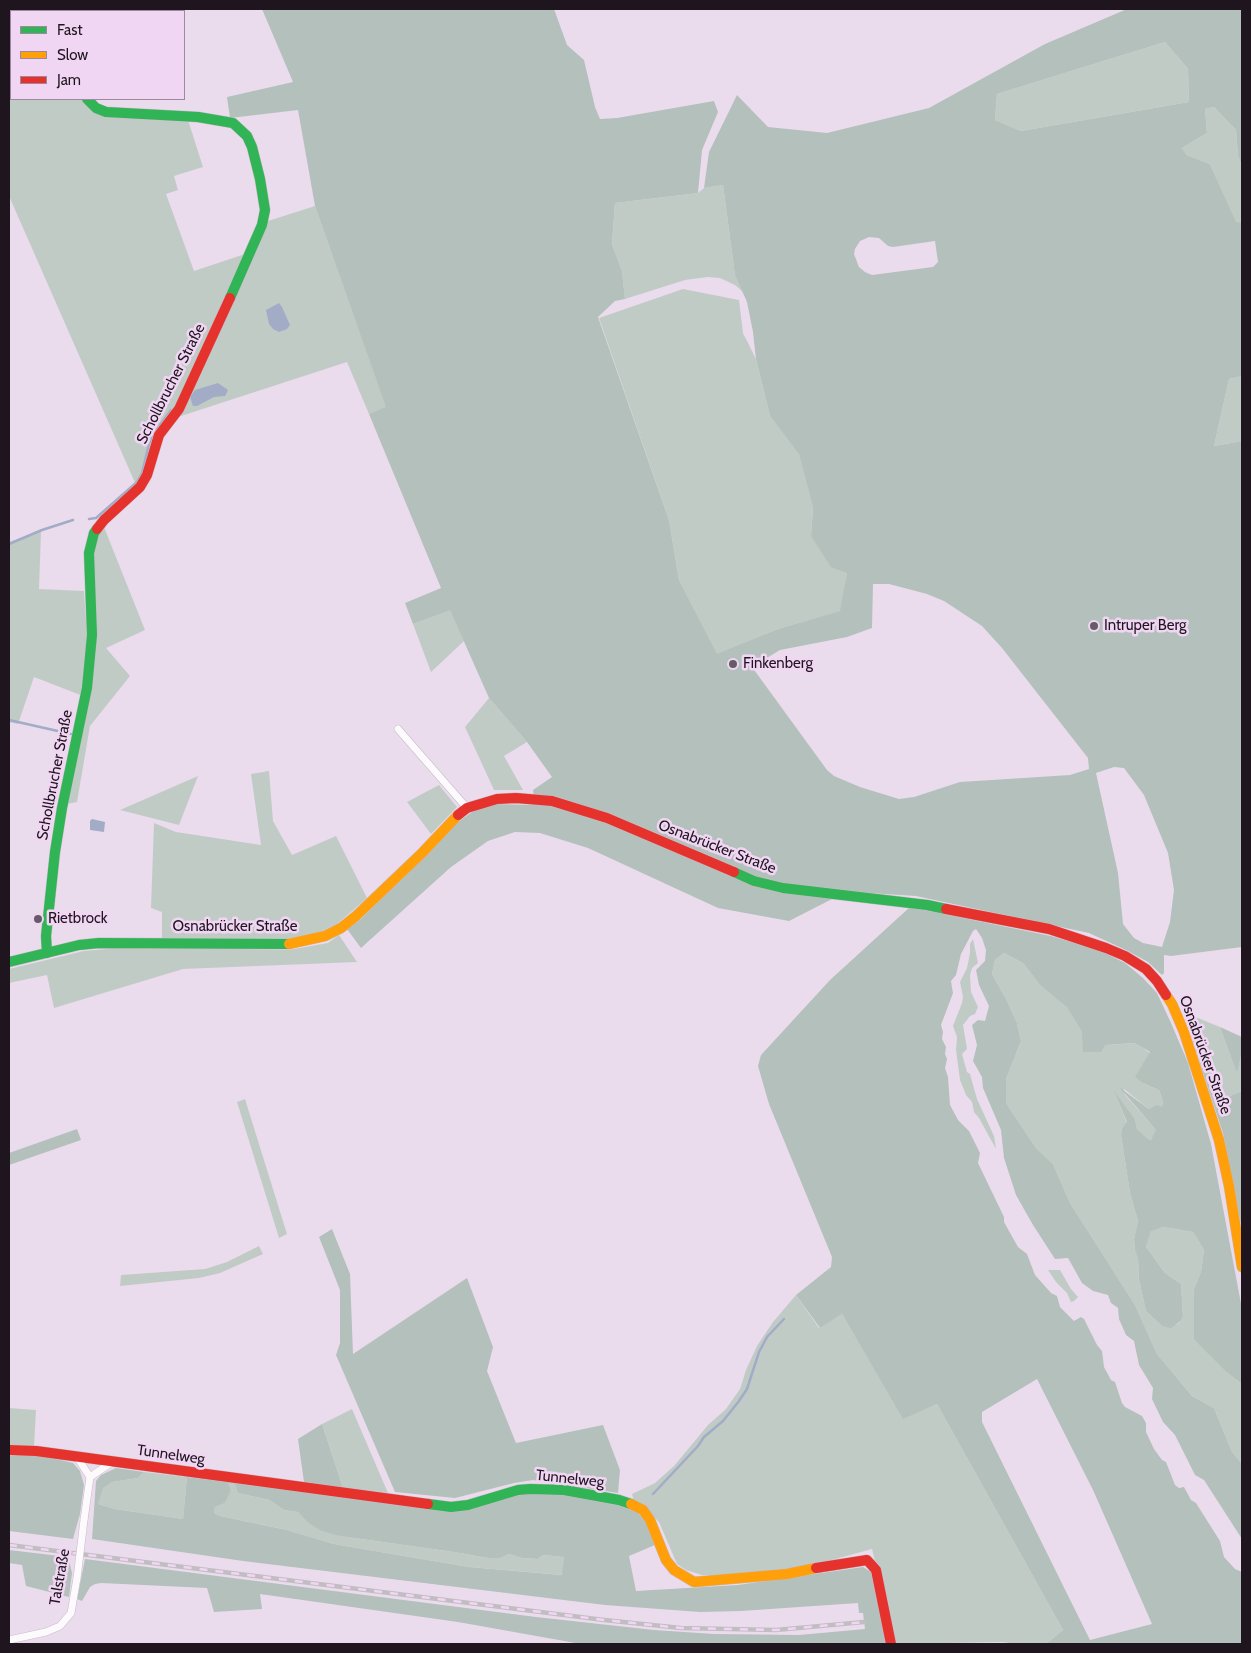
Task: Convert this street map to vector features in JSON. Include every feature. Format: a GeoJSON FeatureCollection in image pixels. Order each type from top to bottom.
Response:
{"type":"FeatureCollection","features":[{"type":"Feature","properties":{"kind":"street","name":"Schollbrucher Straße"},"geometry":{"type":"LineString","coordinates":[[47,952],[46,936],[55,852],[62,808],[87,688],[92,635],[88,571],[89,553],[94,533],[104,520],[140,487],[147,474],[159,434],[179,409],[241,274],[262,225],[265,210],[252,147],[247,136],[233,123],[198,117],[106,112],[96,108],[88,100]]}},
{"type":"Feature","properties":{"kind":"street"},"geometry":{"type":"LineString","coordinates":[[398,729],[467,808]]}},
{"type":"Feature","properties":{"kind":"street","name":"Osnabrücker Straße"},"geometry":{"type":"LineString","coordinates":[[9,962],[47,952],[99,943],[287,944],[326,936],[356,916],[416,859],[453,819],[467,808],[497,799],[516,798],[552,801],[607,818],[754,881],[808,892],[927,904],[1049,929],[1088,940],[1125,956],[1146,969],[1157,981],[1172,1004],[1184,1032],[1219,1140],[1229,1186],[1242,1267]]}},
{"type":"Feature","properties":{"kind":"street"},"geometry":{"type":"LineString","coordinates":[[9,1450],[36,1451],[112,1462]]}},
{"type":"Feature","properties":{"kind":"street"},"geometry":{"type":"LineString","coordinates":[[77,1457],[90,1477],[112,1462]]}},
{"type":"Feature","properties":{"kind":"street","name":"Tunnelweg"},"geometry":{"type":"LineString","coordinates":[[112,1462],[451,1507],[468,1505],[530,1488],[564,1490],[619,1500],[634,1504],[643,1510],[650,1520],[666,1560],[674,1570],[694,1582],[787,1574],[835,1564],[868,1560],[876,1570],[891,1644]]}},
{"type":"Feature","properties":{"kind":"street","name":"Talstraße"},"geometry":{"type":"LineString","coordinates":[[9,1640],[46,1632],[60,1626],[71,1613],[90,1477]]}},
{"type":"Feature","properties":{"kind":"shaded area"},"geometry":{"type":"Polygon","coordinates":[[[262,9],[554,9],[567,45],[584,60],[595,107],[600,119],[617,118],[714,101],[718,112],[702,150],[698,193],[615,203],[612,244],[622,271],[625,299],[615,301],[598,317],[669,520],[679,580],[717,654],[778,629],[840,611],[847,573],[831,567],[811,536],[813,508],[799,454],[770,416],[756,359],[747,302],[735,275],[723,185],[704,188],[709,152],[737,95],[768,127],[827,133],[929,108],[1045,44],[1127,9],[1242,9],[1242,166],[1238,156],[1236,130],[1214,107],[1205,109],[1207,133],[1182,148],[1186,155],[1210,164],[1236,222],[1242,223],[1242,376],[1229,379],[1214,446],[1242,441],[1242,947],[1171,956],[1164,955],[1164,973],[1162,975],[1148,962],[1089,933],[916,896],[853,892],[834,898],[789,921],[718,908],[588,848],[540,833],[515,832],[488,841],[451,867],[361,948],[347,929],[361,919],[454,825],[472,812],[495,804],[535,805],[533,790],[552,777],[527,742],[489,698],[450,610],[413,624],[405,603],[441,588],[369,414],[386,407],[315,206],[298,110],[230,118],[227,97],[293,82],[262,9]],[[1165,42],[997,94],[995,120],[1021,131],[1189,102],[1188,69],[1165,42]],[[869,237],[860,241],[854,254],[859,267],[872,275],[933,267],[938,262],[935,241],[893,247],[888,246],[879,238],[869,237]],[[873,584],[872,628],[847,637],[780,650],[752,667],[827,770],[834,776],[860,787],[899,799],[914,797],[960,782],[1070,775],[1089,769],[1088,758],[1002,648],[982,626],[944,601],[927,594],[889,584],[873,584]],[[1114,767],[1096,773],[1118,873],[1123,924],[1134,938],[1143,943],[1162,947],[1170,922],[1174,890],[1168,853],[1144,795],[1124,768],[1114,767]]]}},
{"type":"Feature","properties":{"kind":"shaded area"},"geometry":{"type":"Polygon","coordinates":[[[1165,42],[1188,69],[1189,102],[1021,131],[995,120],[997,94],[1165,42]]]}},
{"type":"Feature","properties":{"kind":"shaded area"},"geometry":{"type":"Polygon","coordinates":[[[9,90],[10,100],[84,100],[92,111],[104,116],[188,120],[203,167],[174,176],[178,190],[166,194],[194,271],[245,254],[176,407],[155,432],[143,473],[136,485],[9,196],[9,90]]]}},
{"type":"Feature","properties":{"kind":"shaded area"},"geometry":{"type":"Polygon","coordinates":[[[1214,107],[1236,130],[1238,156],[1242,166],[1242,223],[1236,223],[1210,164],[1185,155],[1182,148],[1207,133],[1205,109],[1214,107]]]}},
{"type":"Feature","properties":{"kind":"shaded area"},"geometry":{"type":"Polygon","coordinates":[[[723,185],[735,275],[743,292],[735,285],[720,278],[708,277],[685,280],[625,299],[622,271],[612,244],[615,203],[698,193],[704,188],[723,185]]]}},
{"type":"Feature","properties":{"kind":"shaded area"},"geometry":{"type":"Polygon","coordinates":[[[315,206],[387,408],[369,414],[347,362],[178,417],[200,374],[268,221],[315,206]]]}},
{"type":"Feature","properties":{"kind":"shaded area"},"geometry":{"type":"Polygon","coordinates":[[[683,289],[739,300],[743,333],[756,359],[770,416],[799,453],[813,508],[811,536],[847,573],[841,611],[778,629],[717,655],[679,580],[669,520],[599,318],[683,289]]]}},
{"type":"Feature","properties":{"kind":"shaded area"},"geometry":{"type":"Polygon","coordinates":[[[1242,376],[1242,441],[1214,446],[1229,379],[1242,376]]]}},
{"type":"Feature","properties":{"kind":"shaded area"},"geometry":{"type":"Polygon","coordinates":[[[104,527],[145,630],[106,648],[130,676],[90,726],[77,802],[67,804],[91,692],[93,554],[98,535],[104,527]]]}},
{"type":"Feature","properties":{"kind":"shaded area"},"geometry":{"type":"Polygon","coordinates":[[[41,531],[39,589],[84,591],[87,637],[83,696],[34,677],[18,724],[9,722],[9,542],[41,531]]]}},
{"type":"Feature","properties":{"kind":"shaded area"},"geometry":{"type":"Polygon","coordinates":[[[450,609],[464,641],[431,672],[413,624],[450,609]]]}},
{"type":"Feature","properties":{"kind":"shaded area"},"geometry":{"type":"Polygon","coordinates":[[[489,698],[527,742],[504,756],[523,790],[494,790],[465,727],[489,698]]]}},
{"type":"Feature","properties":{"kind":"shaded area"},"geometry":{"type":"Polygon","coordinates":[[[269,771],[273,821],[292,855],[336,836],[367,898],[337,924],[314,935],[289,940],[162,938],[162,912],[151,908],[154,823],[176,832],[261,845],[251,774],[269,771]]]}},
{"type":"Feature","properties":{"kind":"shaded area"},"geometry":{"type":"Polygon","coordinates":[[[198,776],[179,825],[120,810],[198,776]]]}},
{"type":"Feature","properties":{"kind":"shaded area"},"geometry":{"type":"Polygon","coordinates":[[[439,785],[457,807],[431,834],[407,802],[439,785]]]}},
{"type":"Feature","properties":{"kind":"shaded area"},"geometry":{"type":"Polygon","coordinates":[[[910,907],[1051,936],[1099,950],[1125,963],[1157,993],[1188,1063],[1211,1144],[1242,1309],[1242,1384],[1225,1371],[1194,1339],[1194,1289],[1201,1272],[1204,1250],[1193,1232],[1163,1227],[1151,1231],[1146,1247],[1165,1273],[1181,1284],[1183,1316],[1181,1321],[1171,1328],[1162,1326],[1146,1311],[1139,1280],[1138,1258],[1134,1239],[1138,1221],[1130,1193],[1121,1135],[1122,1128],[1127,1122],[1114,1091],[1135,1119],[1137,1129],[1151,1140],[1156,1130],[1119,1087],[1149,1109],[1157,1105],[1162,1107],[1163,1102],[1159,1090],[1135,1077],[1150,1052],[1135,1043],[1105,1045],[1101,1052],[1083,1052],[1082,1032],[1067,1007],[1040,985],[1023,963],[1004,953],[995,960],[992,974],[1017,1023],[1021,1041],[1006,1079],[1006,1103],[1036,1148],[1053,1164],[1070,1203],[1135,1305],[1157,1354],[1192,1396],[1214,1408],[1232,1452],[1242,1464],[1242,1539],[1204,1480],[1195,1475],[1175,1435],[1163,1422],[1152,1399],[1153,1388],[1139,1365],[1134,1341],[1126,1335],[1119,1319],[1118,1308],[1111,1303],[1108,1295],[1093,1291],[1082,1283],[1068,1258],[1055,1259],[1016,1195],[1004,1158],[1001,1130],[983,1088],[982,1077],[973,1061],[977,1045],[972,1025],[978,1020],[985,1021],[989,1006],[979,985],[976,970],[985,961],[986,950],[982,938],[976,929],[973,931],[961,954],[956,975],[951,981],[953,993],[941,1025],[942,1039],[946,1047],[945,1054],[947,1059],[945,1068],[948,1077],[950,1105],[958,1120],[969,1131],[980,1153],[978,1163],[1004,1217],[1004,1222],[1018,1247],[1027,1254],[1035,1275],[1051,1293],[1057,1296],[1060,1307],[1074,1321],[1081,1317],[1084,1319],[1102,1351],[1104,1367],[1111,1380],[1115,1382],[1122,1403],[1125,1407],[1142,1416],[1146,1423],[1146,1432],[1154,1449],[1162,1460],[1166,1462],[1175,1485],[1179,1488],[1184,1487],[1220,1541],[1224,1557],[1235,1569],[1242,1572],[1242,1644],[1046,1644],[1063,1630],[937,1404],[903,1419],[842,1314],[820,1328],[796,1295],[831,1267],[832,1257],[769,1104],[758,1066],[761,1055],[830,980],[910,907]],[[1037,1379],[982,1412],[982,1422],[1090,1640],[1152,1624],[1093,1490],[1037,1379]]]}},
{"type":"Feature","properties":{"kind":"shaded area"},"geometry":{"type":"Polygon","coordinates":[[[339,935],[357,962],[183,969],[54,1008],[47,975],[9,983],[9,969],[84,951],[129,947],[288,950],[328,943],[339,935]]]}},
{"type":"Feature","properties":{"kind":"shaded area"},"geometry":{"type":"Polygon","coordinates":[[[973,939],[978,963],[972,968],[970,975],[971,992],[978,1007],[975,1014],[970,1016],[963,1025],[967,1049],[962,1054],[977,1099],[994,1136],[996,1149],[974,1112],[972,1102],[966,1095],[960,1080],[956,1050],[957,1037],[953,1026],[962,1003],[963,997],[960,982],[967,968],[970,944],[973,939]]]}},
{"type":"Feature","properties":{"kind":"shaded area"},"geometry":{"type":"Polygon","coordinates":[[[1004,953],[1023,963],[1040,985],[1067,1006],[1082,1032],[1105,1045],[1136,1043],[1150,1053],[1143,1083],[1159,1090],[1163,1102],[1162,1108],[1149,1109],[1124,1089],[1125,1095],[1157,1131],[1151,1140],[1137,1129],[1135,1119],[1115,1093],[1127,1123],[1122,1128],[1121,1135],[1130,1193],[1138,1221],[1134,1239],[1138,1257],[1139,1280],[1146,1311],[1162,1326],[1178,1324],[1183,1316],[1181,1284],[1165,1273],[1146,1247],[1151,1230],[1163,1227],[1193,1232],[1204,1250],[1201,1272],[1194,1289],[1208,1353],[1225,1371],[1242,1384],[1242,1464],[1232,1452],[1214,1408],[1192,1396],[1157,1354],[1135,1305],[1070,1203],[1053,1164],[1036,1148],[1006,1103],[1006,1079],[1021,1041],[1017,1023],[992,974],[995,960],[1004,953]]]}},
{"type":"Feature","properties":{"kind":"shaded area"},"geometry":{"type":"Polygon","coordinates":[[[1188,1014],[1220,1027],[1237,1072],[1242,1052],[1242,1091],[1225,1098],[1217,1096],[1188,1014]]]}},
{"type":"Feature","properties":{"kind":"shaded area"},"geometry":{"type":"Polygon","coordinates":[[[1188,1014],[1217,1096],[1225,1098],[1242,1091],[1242,1230],[1223,1133],[1184,1015],[1188,1014]]]}},
{"type":"Feature","properties":{"kind":"shaded area"},"geometry":{"type":"Polygon","coordinates":[[[1220,1027],[1242,1037],[1242,1052],[1237,1073],[1220,1027]]]}},
{"type":"Feature","properties":{"kind":"shaded area"},"geometry":{"type":"Polygon","coordinates":[[[245,1099],[287,1234],[279,1238],[237,1102],[245,1099]]]}},
{"type":"Feature","properties":{"kind":"shaded area"},"geometry":{"type":"Polygon","coordinates":[[[77,1129],[81,1140],[9,1165],[9,1153],[77,1129]]]}},
{"type":"Feature","properties":{"kind":"shaded area"},"geometry":{"type":"Polygon","coordinates":[[[332,1229],[350,1274],[353,1354],[467,1278],[493,1347],[487,1371],[516,1443],[603,1425],[620,1470],[618,1493],[533,1480],[455,1498],[395,1492],[336,1355],[340,1343],[340,1290],[319,1237],[332,1229]]]}},
{"type":"Feature","properties":{"kind":"shaded area"},"geometry":{"type":"Polygon","coordinates":[[[259,1246],[263,1254],[220,1273],[199,1278],[120,1286],[121,1275],[205,1269],[227,1262],[259,1246]]]}},
{"type":"Feature","properties":{"kind":"shaded area"},"geometry":{"type":"Polygon","coordinates":[[[1048,1270],[1060,1270],[1078,1297],[1074,1301],[1071,1302],[1067,1293],[1048,1270]]]}},
{"type":"Feature","properties":{"kind":"shaded area"},"geometry":{"type":"Polygon","coordinates":[[[796,1295],[819,1328],[842,1314],[903,1418],[937,1404],[1063,1630],[1046,1644],[1003,1642],[895,1644],[872,1549],[810,1566],[737,1576],[702,1575],[686,1570],[677,1564],[659,1522],[644,1507],[634,1501],[632,1494],[655,1483],[674,1466],[708,1425],[726,1409],[740,1389],[757,1346],[773,1322],[796,1295]]]}},
{"type":"Feature","properties":{"kind":"shaded area"},"geometry":{"type":"Polygon","coordinates":[[[9,1408],[36,1410],[34,1447],[9,1447],[9,1408]]]}},
{"type":"Feature","properties":{"kind":"shaded area"},"geometry":{"type":"Polygon","coordinates":[[[352,1409],[388,1493],[343,1488],[322,1424],[352,1409]]]}},
{"type":"Feature","properties":{"kind":"shaded area"},"geometry":{"type":"Polygon","coordinates":[[[322,1424],[343,1488],[304,1482],[298,1439],[322,1424]]]}},
{"type":"Feature","properties":{"kind":"shaded area"},"geometry":{"type":"Polygon","coordinates":[[[40,1455],[73,1463],[80,1471],[84,1485],[80,1514],[73,1539],[9,1531],[9,1456],[40,1455]]]}},
{"type":"Feature","properties":{"kind":"shaded area"},"geometry":{"type":"Polygon","coordinates":[[[116,1468],[144,1472],[138,1478],[112,1482],[103,1488],[98,1504],[115,1509],[183,1519],[187,1477],[228,1482],[231,1490],[225,1503],[215,1507],[214,1513],[220,1516],[287,1530],[334,1544],[386,1553],[469,1567],[562,1575],[564,1557],[543,1555],[538,1559],[522,1558],[509,1554],[500,1558],[488,1558],[340,1536],[322,1531],[307,1522],[298,1512],[284,1510],[269,1500],[238,1493],[234,1483],[436,1508],[531,1492],[571,1495],[624,1505],[637,1512],[647,1522],[655,1545],[629,1556],[636,1591],[738,1585],[863,1567],[871,1572],[888,1639],[884,1644],[581,1644],[458,1622],[260,1594],[262,1609],[214,1612],[207,1588],[101,1583],[90,1587],[82,1601],[77,1599],[85,1559],[536,1617],[654,1630],[714,1634],[799,1635],[865,1629],[863,1613],[859,1613],[858,1603],[700,1612],[605,1605],[243,1561],[92,1539],[96,1481],[101,1475],[116,1468]]]}},
{"type":"Feature","properties":{"kind":"shaded area"},"geometry":{"type":"Polygon","coordinates":[[[144,1472],[187,1477],[183,1519],[115,1509],[98,1504],[102,1488],[112,1482],[138,1478],[144,1472]]]}},
{"type":"Feature","properties":{"kind":"shaded area"},"geometry":{"type":"Polygon","coordinates":[[[228,1482],[234,1483],[238,1493],[269,1500],[284,1510],[298,1512],[307,1522],[340,1536],[488,1558],[499,1558],[509,1554],[522,1558],[538,1559],[543,1555],[564,1557],[563,1575],[469,1567],[386,1553],[334,1544],[287,1530],[220,1516],[214,1513],[215,1507],[225,1503],[231,1490],[228,1482]]]}},
{"type":"Feature","properties":{"kind":"shaded area"},"geometry":{"type":"Polygon","coordinates":[[[9,1550],[68,1557],[72,1573],[69,1597],[26,1586],[22,1565],[9,1563],[9,1550]]]}},
{"type":"Feature","properties":{"kind":"water"},"geometry":{"type":"Polygon","coordinates":[[[279,303],[290,325],[287,329],[279,332],[269,324],[266,310],[279,303]]]}},
{"type":"Feature","properties":{"kind":"water"},"geometry":{"type":"Polygon","coordinates":[[[218,383],[228,390],[225,396],[214,397],[197,406],[193,406],[190,397],[195,390],[218,383]]]}},
{"type":"Feature","properties":{"kind":"water"},"geometry":{"type":"Polygon","coordinates":[[[92,819],[105,822],[104,832],[90,830],[90,821],[92,819]]]}},
{"type":"Feature","properties":{"kind":"waterway"},"geometry":{"type":"LineString","coordinates":[[89,519],[96,518],[137,482],[142,473],[152,436],[171,410]]}},
{"type":"Feature","properties":{"kind":"waterway"},"geometry":{"type":"LineString","coordinates":[[9,544],[42,530],[73,520]]}},
{"type":"Feature","properties":{"kind":"waterway"},"geometry":{"type":"LineString","coordinates":[[9,720],[71,734]]}},
{"type":"Feature","properties":{"kind":"waterway"},"geometry":{"type":"LineString","coordinates":[[653,1494],[698,1446],[704,1437],[723,1421],[739,1401],[747,1389],[759,1352],[767,1337],[784,1319]]}},
{"type":"Feature","properties":{"kind":"railway"},"geometry":{"type":"LineString","coordinates":[[9,1545],[681,1628],[776,1630],[864,1622]]}},
{"type":"Feature","properties":{"kind":"traffic: fast"},"geometry":{"type":"LineString","coordinates":[[88,100],[96,108],[106,112],[198,117],[233,123],[247,136],[252,147],[260,179],[265,210],[262,225],[230,298]]}},
{"type":"Feature","properties":{"kind":"traffic: fast"},"geometry":{"type":"LineString","coordinates":[[47,953],[46,936],[55,852],[62,808],[87,688],[92,635],[89,553],[94,533],[97,529]]}},
{"type":"Feature","properties":{"kind":"traffic: fast"},"geometry":{"type":"LineString","coordinates":[[734,872],[754,881],[783,888],[927,905],[946,909]]}},
{"type":"Feature","properties":{"kind":"traffic: fast"},"geometry":{"type":"LineString","coordinates":[[9,962],[79,945],[99,943],[289,944]]}},
{"type":"Feature","properties":{"kind":"traffic: fast"},"geometry":{"type":"LineString","coordinates":[[428,1504],[451,1507],[468,1505],[518,1490],[530,1489],[564,1490],[631,1504]]}},
{"type":"Feature","properties":{"kind":"traffic: slow"},"geometry":{"type":"LineString","coordinates":[[289,944],[325,936],[341,928],[422,853],[458,815]]}},
{"type":"Feature","properties":{"kind":"traffic: slow"},"geometry":{"type":"LineString","coordinates":[[1166,995],[1184,1032],[1219,1140],[1229,1186],[1242,1267]]}},
{"type":"Feature","properties":{"kind":"traffic: slow"},"geometry":{"type":"LineString","coordinates":[[631,1504],[643,1510],[650,1520],[666,1560],[674,1570],[694,1582],[787,1574],[816,1568]]}},
{"type":"Feature","properties":{"kind":"traffic: jam"},"geometry":{"type":"LineString","coordinates":[[97,529],[104,520],[140,487],[147,475],[159,435],[179,409],[230,298]]}},
{"type":"Feature","properties":{"kind":"traffic: jam"},"geometry":{"type":"LineString","coordinates":[[458,815],[467,808],[497,799],[516,798],[552,801],[607,818],[734,872]]}},
{"type":"Feature","properties":{"kind":"traffic: jam"},"geometry":{"type":"LineString","coordinates":[[946,909],[1049,929],[1106,948],[1125,956],[1146,969],[1166,995]]}},
{"type":"Feature","properties":{"kind":"traffic: jam"},"geometry":{"type":"LineString","coordinates":[[9,1450],[36,1451],[428,1504]]}},
{"type":"Feature","properties":{"kind":"traffic: jam"},"geometry":{"type":"LineString","coordinates":[[816,1568],[867,1560],[876,1570],[891,1644]]}},
{"type":"Feature","properties":{"kind":"place","name":"Intruper Berg"},"geometry":{"type":"Point","coordinates":[1094,626]}},
{"type":"Feature","properties":{"kind":"place","name":"Finkenberg"},"geometry":{"type":"Point","coordinates":[733,664]}},
{"type":"Feature","properties":{"kind":"place","name":"Rietbrock"},"geometry":{"type":"Point","coordinates":[38,919]}}]}
